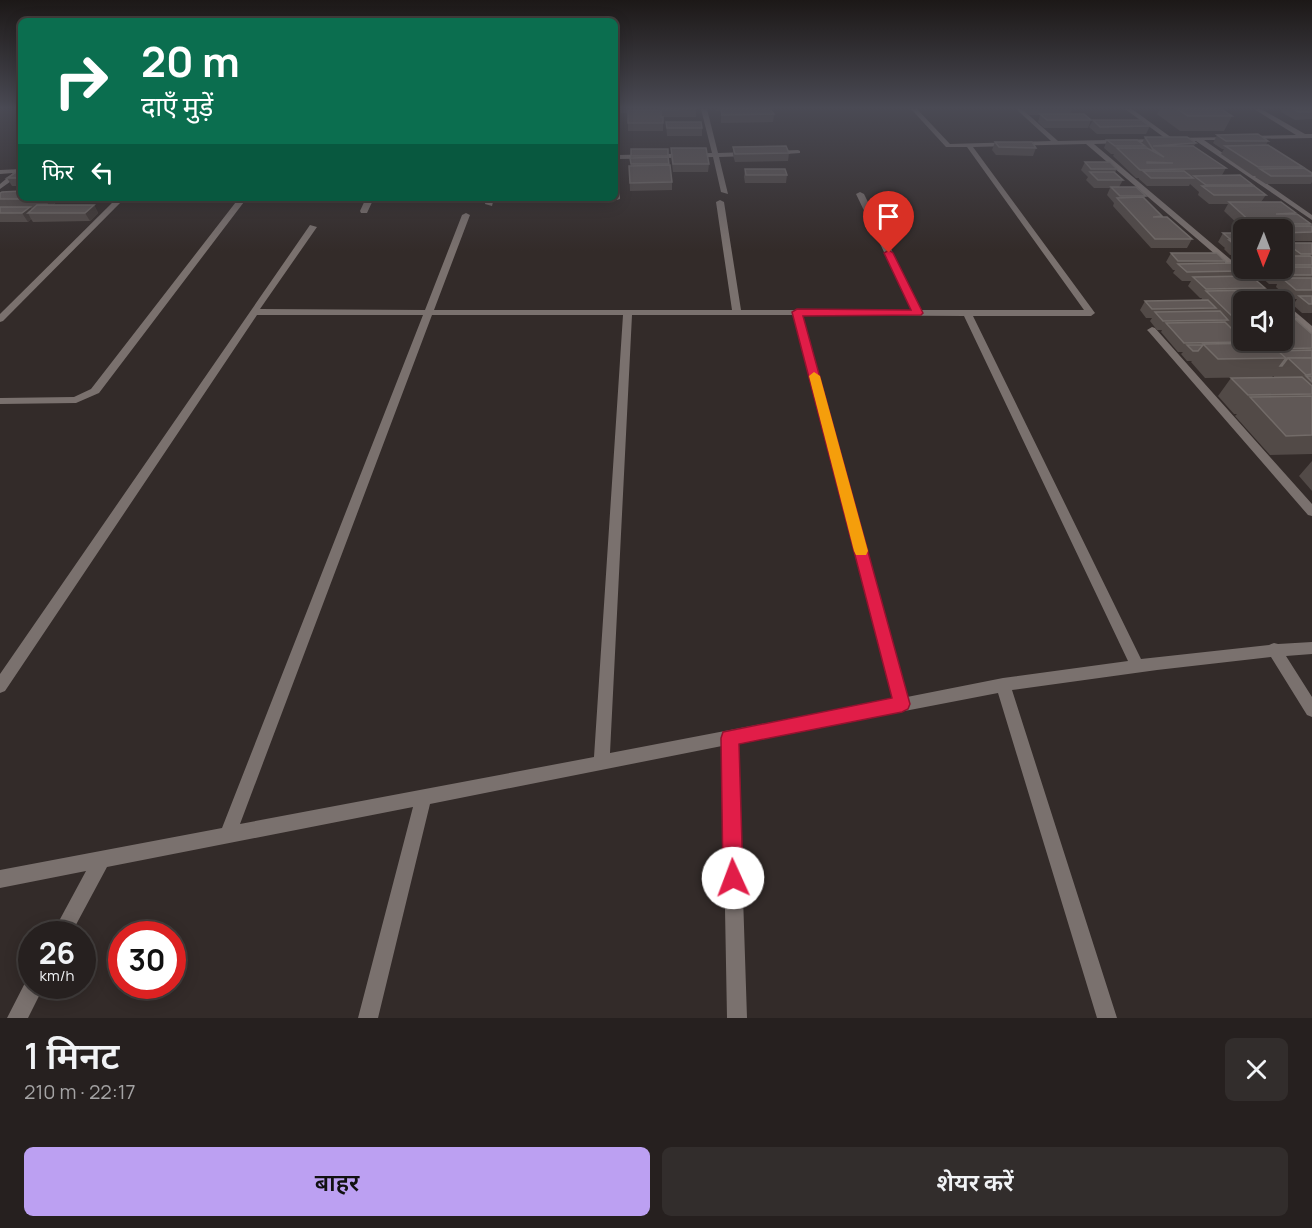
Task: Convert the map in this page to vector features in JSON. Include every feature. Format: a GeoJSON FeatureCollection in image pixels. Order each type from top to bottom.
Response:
{"type":"FeatureCollection","features":[{"type":"Feature","properties":{"kind":"street"},"geometry":{"type":"LineString","coordinates":[[618,157],[640,157]]}},
{"type":"Feature","properties":{"kind":"street"},"geometry":{"type":"LineString","coordinates":[[717,157],[725,192]]}},
{"type":"Feature","properties":{"kind":"street"},"geometry":{"type":"LineString","coordinates":[[254,312],[1091,313],[977,157]]}},
{"type":"Feature","properties":{"kind":"street"},"geometry":{"type":"LineString","coordinates":[[1106,157],[1264,291]]}},
{"type":"Feature","properties":{"kind":"street"},"geometry":{"type":"LineString","coordinates":[[1223,157],[1312,218]]}},
{"type":"Feature","properties":{"kind":"street"},"geometry":{"type":"LineString","coordinates":[[0,172],[18,171]]}},
{"type":"Feature","properties":{"kind":"street"},"geometry":{"type":"LineString","coordinates":[[0,187],[18,173]]}},
{"type":"Feature","properties":{"kind":"street"},"geometry":{"type":"LineString","coordinates":[[860,194],[918,313]]}},
{"type":"Feature","properties":{"kind":"street"},"geometry":{"type":"LineString","coordinates":[[0,319],[118,201]]}},
{"type":"Feature","properties":{"kind":"street"},"geometry":{"type":"LineString","coordinates":[[0,401],[76,400],[95,391],[241,201]]}},
{"type":"Feature","properties":{"kind":"street"},"geometry":{"type":"LineString","coordinates":[[364,211],[369,201]]}},
{"type":"Feature","properties":{"kind":"street"},"geometry":{"type":"LineString","coordinates":[[720,202],[737,312]]}},
{"type":"Feature","properties":{"kind":"street"},"geometry":{"type":"LineString","coordinates":[[228,834],[466,215]]}},
{"type":"Feature","properties":{"kind":"street"},"geometry":{"type":"LineString","coordinates":[[0,686],[313,227]]}},
{"type":"Feature","properties":{"kind":"street"},"geometry":{"type":"LineString","coordinates":[[602,762],[628,312]]}},
{"type":"Feature","properties":{"kind":"street"},"geometry":{"type":"LineString","coordinates":[[797,312],[902,704]]}},
{"type":"Feature","properties":{"kind":"street"},"geometry":{"type":"LineString","coordinates":[[967,312],[1137,665]]}},
{"type":"Feature","properties":{"kind":"street"},"geometry":{"type":"LineString","coordinates":[[1293,315],[1312,331]]}},
{"type":"Feature","properties":{"kind":"street"},"geometry":{"type":"LineString","coordinates":[[1152,330],[1312,512]]}},
{"type":"Feature","properties":{"kind":"street"},"geometry":{"type":"LineString","coordinates":[[0,879],[1003,685],[1137,665],[1274,649],[1312,648]]}},
{"type":"Feature","properties":{"kind":"street"},"geometry":{"type":"LineString","coordinates":[[1274,649],[1312,710]]}},
{"type":"Feature","properties":{"kind":"street"},"geometry":{"type":"LineString","coordinates":[[1003,685],[1107,1018]]}},
{"type":"Feature","properties":{"kind":"street"},"geometry":{"type":"LineString","coordinates":[[730,738],[737,1018]]}},
{"type":"Feature","properties":{"kind":"street"},"geometry":{"type":"LineString","coordinates":[[368,1018],[424,796]]}},
{"type":"Feature","properties":{"kind":"street"},"geometry":{"type":"LineString","coordinates":[[68,921],[102,859]]}},
{"type":"Feature","properties":{"kind":"street"},"geometry":{"type":"LineString","coordinates":[[17,1018],[27,999]]}},
{"type":"Feature","properties":{"kind":"building"},"geometry":{"type":"Polygon","coordinates":[[[668,157],[669,164],[631,164],[630,158],[668,157]]]}},
{"type":"Feature","properties":{"kind":"building"},"geometry":{"type":"Polygon","coordinates":[[[672,157],[708,157],[709,164],[673,164],[672,157]]]}},
{"type":"Feature","properties":{"kind":"building"},"geometry":{"type":"Polygon","coordinates":[[[1126,157],[1209,157],[1226,168],[1140,170],[1126,157]]]}},
{"type":"Feature","properties":{"kind":"building"},"geometry":{"type":"Polygon","coordinates":[[[1242,157],[1286,157],[1303,167],[1258,167],[1242,157]]]}},
{"type":"Feature","properties":{"kind":"building"},"geometry":{"type":"Polygon","coordinates":[[[1085,162],[1110,162],[1117,169],[1091,169],[1085,162]]]}},
{"type":"Feature","properties":{"kind":"building"},"geometry":{"type":"Polygon","coordinates":[[[670,165],[672,182],[630,183],[629,166],[670,165]]]}},
{"type":"Feature","properties":{"kind":"building"},"geometry":{"type":"Polygon","coordinates":[[[1304,168],[1312,173],[1312,176],[1271,176],[1260,169],[1304,168]]]}},
{"type":"Feature","properties":{"kind":"building"},"geometry":{"type":"Polygon","coordinates":[[[745,169],[785,169],[787,175],[746,175],[745,169]]]}},
{"type":"Feature","properties":{"kind":"building"},"geometry":{"type":"Polygon","coordinates":[[[18,171],[18,178],[7,178],[18,171]]]}},
{"type":"Feature","properties":{"kind":"building"},"geometry":{"type":"Polygon","coordinates":[[[1143,171],[1184,171],[1193,178],[1151,178],[1143,171]]]}},
{"type":"Feature","properties":{"kind":"building"},"geometry":{"type":"Polygon","coordinates":[[[1090,172],[1114,172],[1123,180],[1098,180],[1090,172]]]}},
{"type":"Feature","properties":{"kind":"building"},"geometry":{"type":"Polygon","coordinates":[[[1240,175],[1253,185],[1206,185],[1194,176],[1240,175]]]}},
{"type":"Feature","properties":{"kind":"building"},"geometry":{"type":"Polygon","coordinates":[[[1202,186],[1254,186],[1266,195],[1214,195],[1202,186]]]}},
{"type":"Feature","properties":{"kind":"building"},"geometry":{"type":"Polygon","coordinates":[[[1111,187],[1136,187],[1146,196],[1120,196],[1111,187]]]}},
{"type":"Feature","properties":{"kind":"building"},"geometry":{"type":"Polygon","coordinates":[[[18,191],[18,199],[0,199],[2,192],[18,191]]]}},
{"type":"Feature","properties":{"kind":"building"},"geometry":{"type":"Polygon","coordinates":[[[1143,197],[1162,216],[1153,217],[1167,217],[1192,239],[1155,239],[1117,198],[1143,197]]]}},
{"type":"Feature","properties":{"kind":"building"},"geometry":{"type":"Polygon","coordinates":[[[1229,202],[1281,202],[1296,213],[1276,214],[1297,214],[1311,224],[1293,224],[1293,219],[1248,219],[1229,202]]]}},
{"type":"Feature","properties":{"kind":"building"},"geometry":{"type":"Polygon","coordinates":[[[37,205],[94,205],[85,213],[28,213],[37,205]]]}},
{"type":"Feature","properties":{"kind":"building"},"geometry":{"type":"Polygon","coordinates":[[[0,207],[30,207],[22,213],[0,213],[0,207]]]}},
{"type":"Feature","properties":{"kind":"building"},"geometry":{"type":"Polygon","coordinates":[[[1293,226],[1312,226],[1312,232],[1293,233],[1293,226]]]}},
{"type":"Feature","properties":{"kind":"building"},"geometry":{"type":"Polygon","coordinates":[[[1223,233],[1233,233],[1233,239],[1223,233]]]}},
{"type":"Feature","properties":{"kind":"building"},"geometry":{"type":"Polygon","coordinates":[[[1293,243],[1312,243],[1312,254],[1301,254],[1293,248],[1293,243]]]}},
{"type":"Feature","properties":{"kind":"building"},"geometry":{"type":"Polygon","coordinates":[[[1171,253],[1217,253],[1225,261],[1178,261],[1171,253]]]}},
{"type":"Feature","properties":{"kind":"building"},"geometry":{"type":"Polygon","coordinates":[[[1293,256],[1310,256],[1312,265],[1293,265],[1293,256]]]}},
{"type":"Feature","properties":{"kind":"building"},"geometry":{"type":"Polygon","coordinates":[[[1231,263],[1233,271],[1187,272],[1178,264],[1231,263]]]}},
{"type":"Feature","properties":{"kind":"building"},"geometry":{"type":"Polygon","coordinates":[[[1293,267],[1312,267],[1312,275],[1293,275],[1293,267]]]}},
{"type":"Feature","properties":{"kind":"building"},"geometry":{"type":"Polygon","coordinates":[[[1233,276],[1233,279],[1254,279],[1265,288],[1206,289],[1193,277],[1233,276]]]}},
{"type":"Feature","properties":{"kind":"building"},"geometry":{"type":"Polygon","coordinates":[[[1312,278],[1312,290],[1296,290],[1283,279],[1312,278]]]}},
{"type":"Feature","properties":{"kind":"building"},"geometry":{"type":"Polygon","coordinates":[[[1265,290],[1266,291],[1233,291],[1233,317],[1206,291],[1265,290]]]}},
{"type":"Feature","properties":{"kind":"building"},"geometry":{"type":"Polygon","coordinates":[[[1299,296],[1312,296],[1312,304],[1309,304],[1299,296]]]}},
{"type":"Feature","properties":{"kind":"building"},"geometry":{"type":"Polygon","coordinates":[[[1208,300],[1216,308],[1152,309],[1145,301],[1208,300]]]}},
{"type":"Feature","properties":{"kind":"building"},"geometry":{"type":"Polygon","coordinates":[[[1220,311],[1228,320],[1163,321],[1155,312],[1220,311]]]}},
{"type":"Feature","properties":{"kind":"building"},"geometry":{"type":"Polygon","coordinates":[[[1293,319],[1312,334],[1312,348],[1293,349],[1293,319]]]}},
{"type":"Feature","properties":{"kind":"building"},"geometry":{"type":"Polygon","coordinates":[[[1225,322],[1233,330],[1233,342],[1184,343],[1166,323],[1225,322]]]}},
{"type":"Feature","properties":{"kind":"building"},"geometry":{"type":"Polygon","coordinates":[[[1203,344],[1233,344],[1233,351],[1279,351],[1286,358],[1218,359],[1203,344]]]}},
{"type":"Feature","properties":{"kind":"building"},"geometry":{"type":"Polygon","coordinates":[[[1187,345],[1203,345],[1198,351],[1193,351],[1187,345]]]}},
{"type":"Feature","properties":{"kind":"building"},"geometry":{"type":"Polygon","coordinates":[[[1312,350],[1312,358],[1288,358],[1280,366],[1286,358],[1278,351],[1312,350]]]}},
{"type":"Feature","properties":{"kind":"building"},"geometry":{"type":"Polygon","coordinates":[[[1288,358],[1312,358],[1312,374],[1306,375],[1288,358]]]}},
{"type":"Feature","properties":{"kind":"building"},"geometry":{"type":"Polygon","coordinates":[[[1302,377],[1312,386],[1312,394],[1248,395],[1231,378],[1302,377]]]}},
{"type":"Feature","properties":{"kind":"building"},"geometry":{"type":"Polygon","coordinates":[[[1312,396],[1312,435],[1286,436],[1250,397],[1312,396]]]}},
{"type":"Feature","properties":{"kind":"slow traffic"},"geometry":{"type":"LineString","coordinates":[[814,376],[861,551]]}},
{"type":"Feature","properties":{"kind":"route"},"geometry":{"type":"LineString","coordinates":[[733,878],[730,738],[902,704],[797,312],[918,313],[889,253]]}}]}
